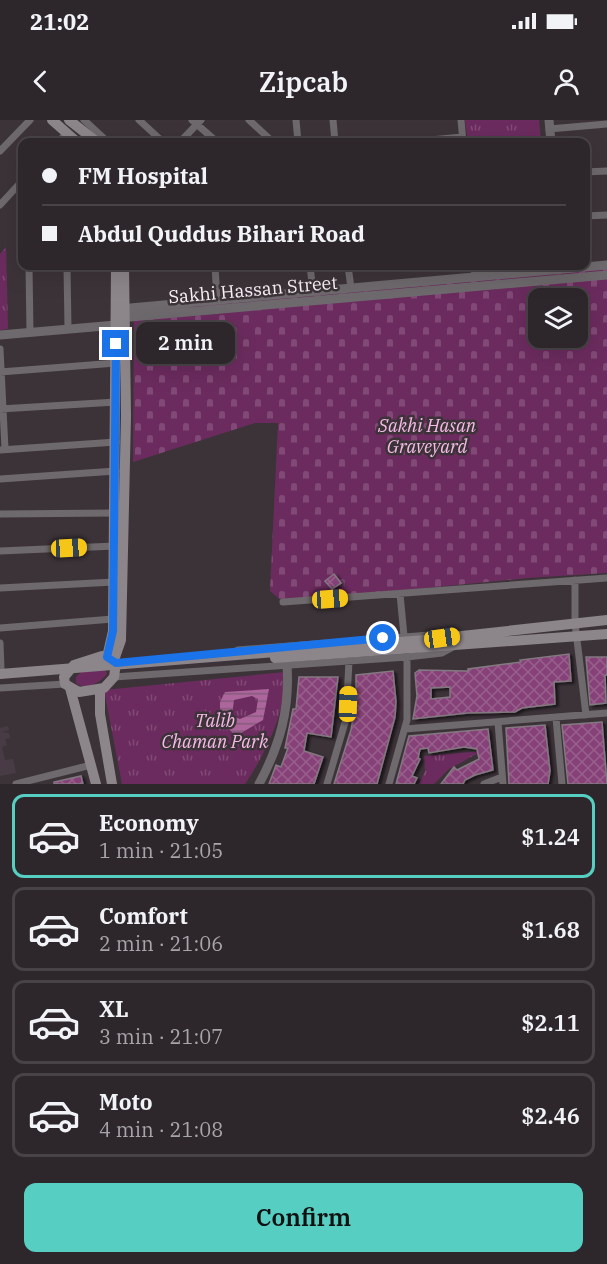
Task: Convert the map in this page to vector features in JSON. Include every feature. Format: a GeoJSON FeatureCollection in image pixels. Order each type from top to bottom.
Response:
{"type":"FeatureCollection","features":[{"type":"Feature","properties":{"kind":"main road"},"geometry":{"type":"LineString","coordinates":[[52,120],[71,138]]}},
{"type":"Feature","properties":{"kind":"main road"},"geometry":{"type":"LineString","coordinates":[[69,120],[92,138]]}},
{"type":"Feature","properties":{"kind":"main road"},"geometry":{"type":"LineString","coordinates":[[113,660],[121,640],[120,316],[116,270]]}},
{"type":"Feature","properties":{"kind":"main road"},"geometry":{"type":"LineString","coordinates":[[67,686],[87,692],[100,690],[114,677],[116,363],[124,270]]}},
{"type":"Feature","properties":{"kind":"main road"},"geometry":{"type":"LineString","coordinates":[[0,681],[426,644],[442,638],[607,620]]}},
{"type":"Feature","properties":{"kind":"main road"},"geometry":{"type":"LineString","coordinates":[[0,671],[426,644],[453,647],[607,634]]}},
{"type":"Feature","properties":{"kind":"main road"},"geometry":{"type":"LineString","coordinates":[[96,784],[64,677],[74,665],[113,660]]}},
{"type":"Feature","properties":{"kind":"main road"},"geometry":{"type":"LineString","coordinates":[[100,690],[100,714],[112,784]]}},
{"type":"Feature","properties":{"kind":"street"},"geometry":{"type":"LineString","coordinates":[[0,151],[30,120]]}},
{"type":"Feature","properties":{"kind":"street"},"geometry":{"type":"LineString","coordinates":[[84,120],[104,138]]}},
{"type":"Feature","properties":{"kind":"street"},"geometry":{"type":"LineString","coordinates":[[139,120],[159,138]]}},
{"type":"Feature","properties":{"kind":"street"},"geometry":{"type":"LineString","coordinates":[[249,120],[269,138]]}},
{"type":"Feature","properties":{"kind":"street"},"geometry":{"type":"LineString","coordinates":[[296,120],[298,138]]}},
{"type":"Feature","properties":{"kind":"street"},"geometry":{"type":"LineString","coordinates":[[333,120],[335,138]]}},
{"type":"Feature","properties":{"kind":"street"},"geometry":{"type":"LineString","coordinates":[[461,120],[463,138]]}},
{"type":"Feature","properties":{"kind":"street"},"geometry":{"type":"LineString","coordinates":[[183,138],[197,121],[213,138]]}},
{"type":"Feature","properties":{"kind":"street"},"geometry":{"type":"LineString","coordinates":[[549,124],[607,124]]}},
{"type":"Feature","properties":{"kind":"street"},"geometry":{"type":"LineString","coordinates":[[590,172],[607,171]]}},
{"type":"Feature","properties":{"kind":"street"},"geometry":{"type":"LineString","coordinates":[[0,205],[18,185]]}},
{"type":"Feature","properties":{"kind":"street"},"geometry":{"type":"LineString","coordinates":[[590,216],[607,215]]}},
{"type":"Feature","properties":{"kind":"street","name":"Sakhi Hassan Street"},"geometry":{"type":"LineString","coordinates":[[590,266],[607,265]]}},
{"type":"Feature","properties":{"kind":"street"},"geometry":{"type":"LineString","coordinates":[[29,270],[30,332]]}},
{"type":"Feature","properties":{"kind":"street"},"geometry":{"type":"LineString","coordinates":[[68,270],[69,329]]}},
{"type":"Feature","properties":{"kind":"street"},"geometry":{"type":"LineString","coordinates":[[215,270],[217,300]]}},
{"type":"Feature","properties":{"kind":"street"},"geometry":{"type":"LineString","coordinates":[[310,270],[313,291]]}},
{"type":"Feature","properties":{"kind":"street"},"geometry":{"type":"LineString","coordinates":[[349,270],[351,288]]}},
{"type":"Feature","properties":{"kind":"street"},"geometry":{"type":"LineString","coordinates":[[474,270],[475,277]]}},
{"type":"Feature","properties":{"kind":"street","name":"Sakhi Hassan Street"},"geometry":{"type":"LineString","coordinates":[[120,316],[217,300],[537,270]]}},
{"type":"Feature","properties":{"kind":"street","name":"Sakhi Hassan Street"},"geometry":{"type":"LineString","coordinates":[[120,316],[607,275]]}},
{"type":"Feature","properties":{"kind":"street"},"geometry":{"type":"LineString","coordinates":[[0,335],[69,329],[120,316]]}},
{"type":"Feature","properties":{"kind":"street"},"geometry":{"type":"LineString","coordinates":[[0,349],[2,449],[116,442]]}},
{"type":"Feature","properties":{"kind":"street"},"geometry":{"type":"LineString","coordinates":[[1,372],[116,363]]}},
{"type":"Feature","properties":{"kind":"street"},"geometry":{"type":"LineString","coordinates":[[1,409],[116,402]]}},
{"type":"Feature","properties":{"kind":"street"},"geometry":{"type":"LineString","coordinates":[[0,479],[116,471]]}},
{"type":"Feature","properties":{"kind":"street"},"geometry":{"type":"LineString","coordinates":[[0,514],[115,513]]}},
{"type":"Feature","properties":{"kind":"street"},"geometry":{"type":"LineString","coordinates":[[0,551],[115,546]]}},
{"type":"Feature","properties":{"kind":"street"},"geometry":{"type":"LineString","coordinates":[[283,602],[607,578]]}},
{"type":"Feature","properties":{"kind":"street"},"geometry":{"type":"LineString","coordinates":[[575,580],[576,636],[586,715]]}},
{"type":"Feature","properties":{"kind":"street"},"geometry":{"type":"LineString","coordinates":[[0,588],[114,582]]}},
{"type":"Feature","properties":{"kind":"street"},"geometry":{"type":"LineString","coordinates":[[400,594],[404,636]]}},
{"type":"Feature","properties":{"kind":"street"},"geometry":{"type":"LineString","coordinates":[[0,628],[113,619]]}},
{"type":"Feature","properties":{"kind":"street"},"geometry":{"type":"LineString","coordinates":[[113,660],[432,634],[442,638]]}},
{"type":"Feature","properties":{"kind":"street"},"geometry":{"type":"LineString","coordinates":[[0,643],[0,671],[74,665]]}},
{"type":"Feature","properties":{"kind":"street"},"geometry":{"type":"LineString","coordinates":[[274,646],[276,664]]}},
{"type":"Feature","properties":{"kind":"street"},"geometry":{"type":"LineString","coordinates":[[114,677],[276,664],[408,657],[442,653],[453,647]]}},
{"type":"Feature","properties":{"kind":"street"},"geometry":{"type":"LineString","coordinates":[[388,784],[405,729],[409,686],[408,657]]}},
{"type":"Feature","properties":{"kind":"street"},"geometry":{"type":"LineString","coordinates":[[327,784],[346,719],[349,661]]}},
{"type":"Feature","properties":{"kind":"street"},"geometry":{"type":"LineString","coordinates":[[259,784],[273,758],[284,724],[289,692],[287,665]]}},
{"type":"Feature","properties":{"kind":"street"},"geometry":{"type":"LineString","coordinates":[[0,688],[67,686]]}},
{"type":"Feature","properties":{"kind":"street"},"geometry":{"type":"LineString","coordinates":[[405,729],[607,713]]}},
{"type":"Feature","properties":{"kind":"street"},"geometry":{"type":"LineString","coordinates":[[556,718],[562,784]]}},
{"type":"Feature","properties":{"kind":"street"},"geometry":{"type":"LineString","coordinates":[[484,784],[502,780],[498,722]]}},
{"type":"Feature","properties":{"kind":"street"},"geometry":{"type":"LineString","coordinates":[[16,784],[28,783],[91,765]]}},
{"type":"Feature","properties":{"kind":"shaded area"},"geometry":{"type":"Polygon","coordinates":[[[269,689],[263,720],[236,736],[220,721],[220,702],[225,692],[269,689]],[[252,696],[234,700],[232,716],[240,719],[256,712],[258,699],[252,696]]]}},
{"type":"Feature","properties":{"kind":"shaded area"},"geometry":{"type":"Polygon","coordinates":[[[8,726],[9,730],[2,732],[9,733],[10,738],[5,739],[7,745],[2,747],[5,760],[13,759],[16,773],[0,776],[0,728],[8,726]]]}},
{"type":"Feature","properties":{"kind":"green space"},"geometry":{"type":"Polygon","coordinates":[[[465,120],[539,120],[541,138],[467,138],[465,120]]]}},
{"type":"Feature","properties":{"kind":"green space"},"geometry":{"type":"Polygon","coordinates":[[[6,247],[8,329],[0,330],[0,254],[6,247]]]}},
{"type":"Feature","properties":{"kind":"green space","name":"Sakhi Hasan Graveyard"},"geometry":{"type":"Polygon","coordinates":[[[607,265],[607,573],[528,578],[283,602],[270,591],[278,423],[255,423],[133,462],[134,307],[551,270],[590,270],[590,267],[607,265]]]}},
{"type":"Feature","properties":{"kind":"green space"},"geometry":{"type":"Polygon","coordinates":[[[105,669],[107,674],[96,683],[84,686],[76,683],[76,677],[82,671],[105,669]]]}},
{"type":"Feature","properties":{"kind":"green space","name":"Talib Chaman Park"},"geometry":{"type":"Polygon","coordinates":[[[285,672],[283,701],[274,731],[245,784],[122,784],[104,690],[285,672]]]}},
{"type":"Feature","properties":{"kind":"green space"},"geometry":{"type":"Polygon","coordinates":[[[482,751],[449,769],[434,784],[419,784],[425,771],[424,756],[482,751]]]}},
{"type":"Feature","properties":{"kind":"building"},"geometry":{"type":"Polygon","coordinates":[[[334,574],[341,583],[332,589],[325,581],[334,574]]]}},
{"type":"Feature","properties":{"kind":"building"},"geometry":{"type":"Polygon","coordinates":[[[569,654],[571,681],[554,682],[555,704],[522,708],[515,712],[468,713],[413,719],[417,696],[415,673],[419,670],[468,671],[468,669],[521,662],[520,660],[569,654]],[[450,687],[431,688],[431,699],[450,697],[450,687]]]}},
{"type":"Feature","properties":{"kind":"building"},"geometry":{"type":"Polygon","coordinates":[[[586,657],[607,657],[606,703],[590,705],[586,657]]]}},
{"type":"Feature","properties":{"kind":"building"},"geometry":{"type":"Polygon","coordinates":[[[393,671],[395,717],[377,784],[334,784],[351,730],[356,702],[356,675],[393,671]]]}},
{"type":"Feature","properties":{"kind":"building"},"geometry":{"type":"Polygon","coordinates":[[[299,677],[338,677],[331,737],[307,733],[304,751],[323,757],[314,784],[269,784],[276,765],[281,767],[288,748],[285,748],[293,709],[296,709],[299,677]]]}},
{"type":"Feature","properties":{"kind":"building"},"geometry":{"type":"Polygon","coordinates":[[[602,722],[607,784],[568,784],[562,725],[602,722]]]}},
{"type":"Feature","properties":{"kind":"building"},"geometry":{"type":"Polygon","coordinates":[[[545,725],[550,771],[548,784],[509,784],[506,728],[545,725]]]}},
{"type":"Feature","properties":{"kind":"building"},"geometry":{"type":"Polygon","coordinates":[[[488,729],[493,770],[475,775],[465,780],[463,784],[441,784],[454,767],[457,770],[479,759],[477,749],[464,747],[429,753],[428,748],[420,749],[418,758],[420,759],[412,776],[417,778],[414,784],[396,784],[409,736],[488,729]]]}},
{"type":"Feature","properties":{"kind":"building"},"geometry":{"type":"Polygon","coordinates":[[[81,776],[83,784],[54,784],[54,782],[81,776]]]}},
{"type":"Feature","properties":{"kind":"route"},"geometry":{"type":"LineString","coordinates":[[116,344],[113,631],[107,657],[116,663],[274,646],[383,638]]}}]}
